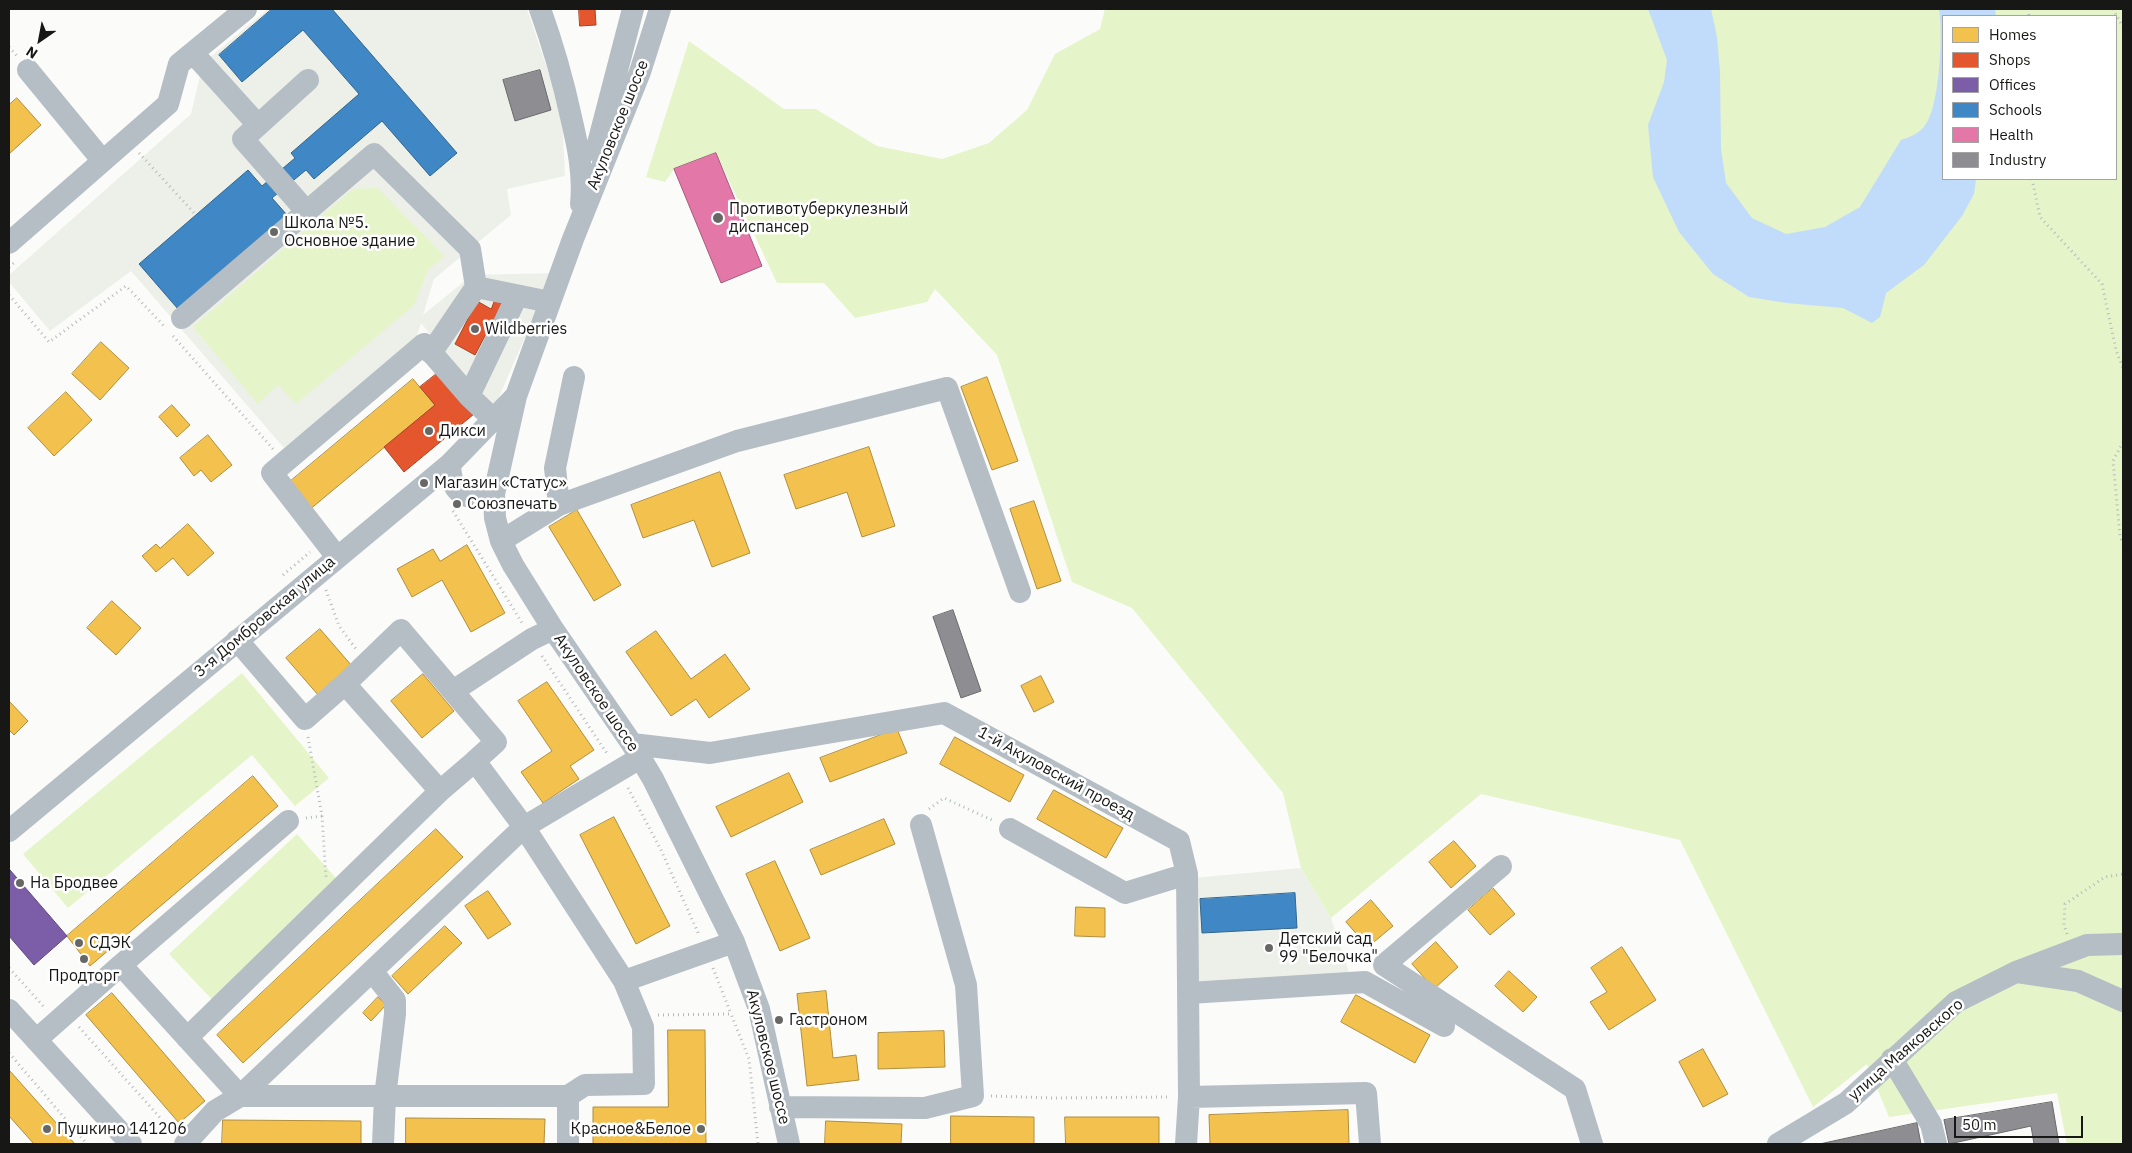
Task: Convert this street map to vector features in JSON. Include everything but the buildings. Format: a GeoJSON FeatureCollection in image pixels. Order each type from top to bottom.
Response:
{"type":"FeatureCollection","features":[{"type":"Feature","properties":{"kind":"street"},"geometry":{"type":"LineString","coordinates":[[9,243],[168,104],[179,64],[246,9]]}},
{"type":"Feature","properties":{"kind":"street"},"geometry":{"type":"LineString","coordinates":[[540,9],[558,61],[580,158],[583,184],[580,213]]}},
{"type":"Feature","properties":{"kind":"street"},"geometry":{"type":"LineString","coordinates":[[618,9],[626,33]]}},
{"type":"Feature","properties":{"kind":"street","name":"Акуловское шоссе"},"geometry":{"type":"LineString","coordinates":[[573,239],[632,9]]}},
{"type":"Feature","properties":{"kind":"street","name":"Акуловское шоссе"},"geometry":{"type":"LineString","coordinates":[[660,9],[640,72],[573,239],[516,396],[501,470],[494,494],[495,518],[501,541],[513,566],[552,629],[636,751],[657,788],[734,942],[759,1009],[789,1144]]}},
{"type":"Feature","properties":{"kind":"street"},"geometry":{"type":"LineString","coordinates":[[652,38],[677,9]]}},
{"type":"Feature","properties":{"kind":"street"},"geometry":{"type":"LineString","coordinates":[[193,53],[258,125]]}},
{"type":"Feature","properties":{"kind":"street"},"geometry":{"type":"LineString","coordinates":[[28,70],[102,160]]}},
{"type":"Feature","properties":{"kind":"street"},"geometry":{"type":"LineString","coordinates":[[307,212],[243,139],[308,80]]}},
{"type":"Feature","properties":{"kind":"street"},"geometry":{"type":"LineString","coordinates":[[172,326],[374,154],[470,249],[476,287],[431,353]]}},
{"type":"Feature","properties":{"kind":"street"},"geometry":{"type":"LineString","coordinates":[[476,287],[550,302]]}},
{"type":"Feature","properties":{"kind":"street"},"geometry":{"type":"LineString","coordinates":[[468,396],[517,296]]}},
{"type":"Feature","properties":{"kind":"street"},"geometry":{"type":"LineString","coordinates":[[337,557],[272,474],[424,344],[468,396],[494,420]]}},
{"type":"Feature","properties":{"kind":"street"},"geometry":{"type":"LineString","coordinates":[[559,505],[556,468],[574,377]]}},
{"type":"Feature","properties":{"kind":"street"},"geometry":{"type":"LineString","coordinates":[[501,541],[559,505],[737,441],[947,388],[1020,592]]}},
{"type":"Feature","properties":{"kind":"street","name":"3-я Домбровская улица"},"geometry":{"type":"LineString","coordinates":[[9,831],[450,464],[470,446],[516,396]]}},
{"type":"Feature","properties":{"kind":"street"},"geometry":{"type":"LineString","coordinates":[[470,446],[489,452],[496,459],[501,470]]}},
{"type":"Feature","properties":{"kind":"street"},"geometry":{"type":"LineString","coordinates":[[450,464],[451,482],[456,490],[466,497],[484,500],[494,494]]}},
{"type":"Feature","properties":{"kind":"street"},"geometry":{"type":"LineString","coordinates":[[453,692],[532,639],[552,629]]}},
{"type":"Feature","properties":{"kind":"street"},"geometry":{"type":"LineString","coordinates":[[187,1038],[440,791],[496,742],[402,630],[305,719],[237,640]]}},
{"type":"Feature","properties":{"kind":"street"},"geometry":{"type":"LineString","coordinates":[[345,684],[440,791]]}},
{"type":"Feature","properties":{"kind":"street","name":"1-й Акуловский проезд"},"geometry":{"type":"LineString","coordinates":[[636,751],[710,753],[944,713],[1179,841],[1187,874],[1190,1097],[1186,1144]]}},
{"type":"Feature","properties":{"kind":"street"},"geometry":{"type":"LineString","coordinates":[[181,1141],[215,1111],[240,1096],[524,827],[618,771],[636,751]]}},
{"type":"Feature","properties":{"kind":"street"},"geometry":{"type":"LineString","coordinates":[[121,965],[240,1096],[568,1096],[585,1085],[644,1084],[643,1027],[624,981],[524,827],[475,761]]}},
{"type":"Feature","properties":{"kind":"street"},"geometry":{"type":"LineString","coordinates":[[36,1040],[288,821]]}},
{"type":"Feature","properties":{"kind":"street"},"geometry":{"type":"LineString","coordinates":[[780,1107],[925,1108],[973,1096],[966,985],[921,825]]}},
{"type":"Feature","properties":{"kind":"street"},"geometry":{"type":"LineString","coordinates":[[1010,829],[1125,893],[1187,874]]}},
{"type":"Feature","properties":{"kind":"street"},"geometry":{"type":"LineString","coordinates":[[1501,866],[1384,966],[1575,1089],[1592,1144]]}},
{"type":"Feature","properties":{"kind":"street"},"geometry":{"type":"LineString","coordinates":[[624,981],[734,942]]}},
{"type":"Feature","properties":{"kind":"street","name":"улица Маяковского"},"geometry":{"type":"LineString","coordinates":[[1778,1144],[1846,1103],[1956,1002],[2016,972],[2087,945],[2123,944]]}},
{"type":"Feature","properties":{"kind":"street"},"geometry":{"type":"LineString","coordinates":[[372,971],[395,1000],[384,1097],[383,1144]]}},
{"type":"Feature","properties":{"kind":"street"},"geometry":{"type":"LineString","coordinates":[[2016,972],[2078,981],[2123,1001]]}},
{"type":"Feature","properties":{"kind":"street"},"geometry":{"type":"LineString","coordinates":[[1189,993],[1365,982],[1444,1026]]}},
{"type":"Feature","properties":{"kind":"street"},"geometry":{"type":"LineString","coordinates":[[9,1010],[131,1144]]}},
{"type":"Feature","properties":{"kind":"street"},"geometry":{"type":"LineString","coordinates":[[1892,1059],[1931,1124],[1936,1144]]}},
{"type":"Feature","properties":{"kind":"street"},"geometry":{"type":"LineString","coordinates":[[1190,1097],[1366,1093],[1370,1144]]}},
{"type":"Feature","properties":{"kind":"street"},"geometry":{"type":"LineString","coordinates":[[568,1096],[568,1144]]}},
{"type":"Feature","properties":{"kind":"path"},"geometry":{"type":"LineString","coordinates":[[139,152],[196,215]]}},
{"type":"Feature","properties":{"kind":"path"},"geometry":{"type":"LineString","coordinates":[[2032,180],[2040,217],[2102,284],[2116,350],[2123,368]]}},
{"type":"Feature","properties":{"kind":"path"},"geometry":{"type":"LineString","coordinates":[[9,295],[49,342],[126,286],[172,326],[286,462]]}},
{"type":"Feature","properties":{"kind":"path"},"geometry":{"type":"LineString","coordinates":[[2123,442],[2113,461],[2120,536],[2123,544]]}},
{"type":"Feature","properties":{"kind":"path"},"geometry":{"type":"LineString","coordinates":[[449,503],[532,639],[618,771],[662,850],[707,952],[749,1059],[758,1144]]}},
{"type":"Feature","properties":{"kind":"path"},"geometry":{"type":"LineString","coordinates":[[318,593],[325,587],[339,626],[366,664]]}},
{"type":"Feature","properties":{"kind":"path"},"geometry":{"type":"LineString","coordinates":[[305,719],[322,816],[327,902]]}},
{"type":"Feature","properties":{"kind":"path"},"geometry":{"type":"LineString","coordinates":[[921,825],[930,808],[944,798],[1010,829]]}},
{"type":"Feature","properties":{"kind":"path"},"geometry":{"type":"LineString","coordinates":[[2072,951],[2064,925],[2065,904],[2105,877],[2123,874]]}},
{"type":"Feature","properties":{"kind":"path"},"geometry":{"type":"LineString","coordinates":[[9,968],[62,1018],[181,1141]]}},
{"type":"Feature","properties":{"kind":"path"},"geometry":{"type":"LineString","coordinates":[[639,1016],[731,1014]]}},
{"type":"Feature","properties":{"kind":"path"},"geometry":{"type":"LineString","coordinates":[[9,1053],[88,1144]]}},
{"type":"Feature","properties":{"kind":"path"},"geometry":{"type":"LineString","coordinates":[[973,1096],[1051,1098],[1190,1097]]}},
{"type":"Feature","properties":{"kind":"shaded area","name":"Школа №5. Основное здание"},"geometry":{"type":"Polygon","coordinates":[[[268,9],[527,9],[562,112],[565,176],[507,189],[511,215],[434,279],[423,315],[472,275],[553,273],[493,411],[421,323],[414,344],[284,448],[131,271],[50,331],[9,282],[9,275],[191,114],[203,63],[268,9]]]}},
{"type":"Feature","properties":{"kind":"shaded area","name":"Детский сад 99 \"Белочка\""},"geometry":{"type":"Polygon","coordinates":[[[1301,868],[1331,918],[1351,978],[1199,985],[1193,878],[1301,868]]]}},
{"type":"Feature","properties":{"kind":"green space"},"geometry":{"type":"Polygon","coordinates":[[[1105,9],[2123,9],[2123,1144],[2067,1144],[2057,1093],[1889,1117],[1867,1064],[1813,1107],[1680,840],[1481,794],[1331,918],[1301,868],[1283,793],[1132,608],[1072,582],[997,355],[935,289],[927,302],[855,318],[824,283],[777,283],[716,153],[674,169],[665,182],[646,177],[689,41],[784,109],[816,109],[877,146],[942,159],[989,143],[1027,110],[1055,54],[1100,29],[1105,9]]]}},
{"type":"Feature","properties":{"kind":"green space"},"geometry":{"type":"Polygon","coordinates":[[[378,188],[444,256],[428,270],[414,305],[296,404],[278,385],[258,404],[193,327],[353,189],[378,188]]]}},
{"type":"Feature","properties":{"kind":"green space"},"geometry":{"type":"Polygon","coordinates":[[[242,673],[329,778],[295,806],[252,755],[68,908],[23,854],[242,673]]]}},
{"type":"Feature","properties":{"kind":"green space"},"geometry":{"type":"Polygon","coordinates":[[[297,834],[343,886],[219,1007],[169,954],[297,834]]]}},
{"type":"Feature","properties":{"kind":"water"},"geometry":{"type":"Polygon","coordinates":[[[1648,9],[1711,9],[1717,37],[1720,72],[1721,149],[1726,183],[1752,218],[1786,234],[1825,227],[1860,207],[1901,140],[1915,134],[1926,124],[1935,101],[1939,68],[1941,34],[1939,9],[1995,9],[1996,15],[1942,15],[1942,180],[1976,180],[1974,194],[1962,216],[1924,265],[1886,293],[1880,317],[1872,323],[1843,308],[1786,303],[1749,297],[1713,274],[1679,232],[1653,177],[1648,125],[1664,82],[1667,60],[1648,9]]]}},
{"type":"Feature","properties":{"kind":"place","name":"Противотуберкулезный диспансер"},"geometry":{"type":"Point","coordinates":[718,218]}},
{"type":"Feature","properties":{"kind":"place","name":"Школа №5. Основное здание"},"geometry":{"type":"Point","coordinates":[274,232]}},
{"type":"Feature","properties":{"kind":"place","name":"Wildberries"},"geometry":{"type":"Point","coordinates":[475,329]}},
{"type":"Feature","properties":{"kind":"place","name":"Дикси"},"geometry":{"type":"Point","coordinates":[429,431]}},
{"type":"Feature","properties":{"kind":"place","name":"Магазин «Статус»"},"geometry":{"type":"Point","coordinates":[424,483]}},
{"type":"Feature","properties":{"kind":"place","name":"Союзпечать"},"geometry":{"type":"Point","coordinates":[457,504]}},
{"type":"Feature","properties":{"kind":"place","name":"На Бродвее"},"geometry":{"type":"Point","coordinates":[20,883]}},
{"type":"Feature","properties":{"kind":"place","name":"СДЭК"},"geometry":{"type":"Point","coordinates":[79,943]}},
{"type":"Feature","properties":{"kind":"place","name":"Детский сад 99 \"Белочка\""},"geometry":{"type":"Point","coordinates":[1269,948]}},
{"type":"Feature","properties":{"kind":"place","name":"Продторг"},"geometry":{"type":"Point","coordinates":[84,959]}},
{"type":"Feature","properties":{"kind":"place","name":"Гастроном"},"geometry":{"type":"Point","coordinates":[779,1020]}},
{"type":"Feature","properties":{"kind":"place","name":"Пушкино 141206"},"geometry":{"type":"Point","coordinates":[47,1129]}},
{"type":"Feature","properties":{"kind":"place","name":"Красное&Белое"},"geometry":{"type":"Point","coordinates":[701,1129]}}]}
